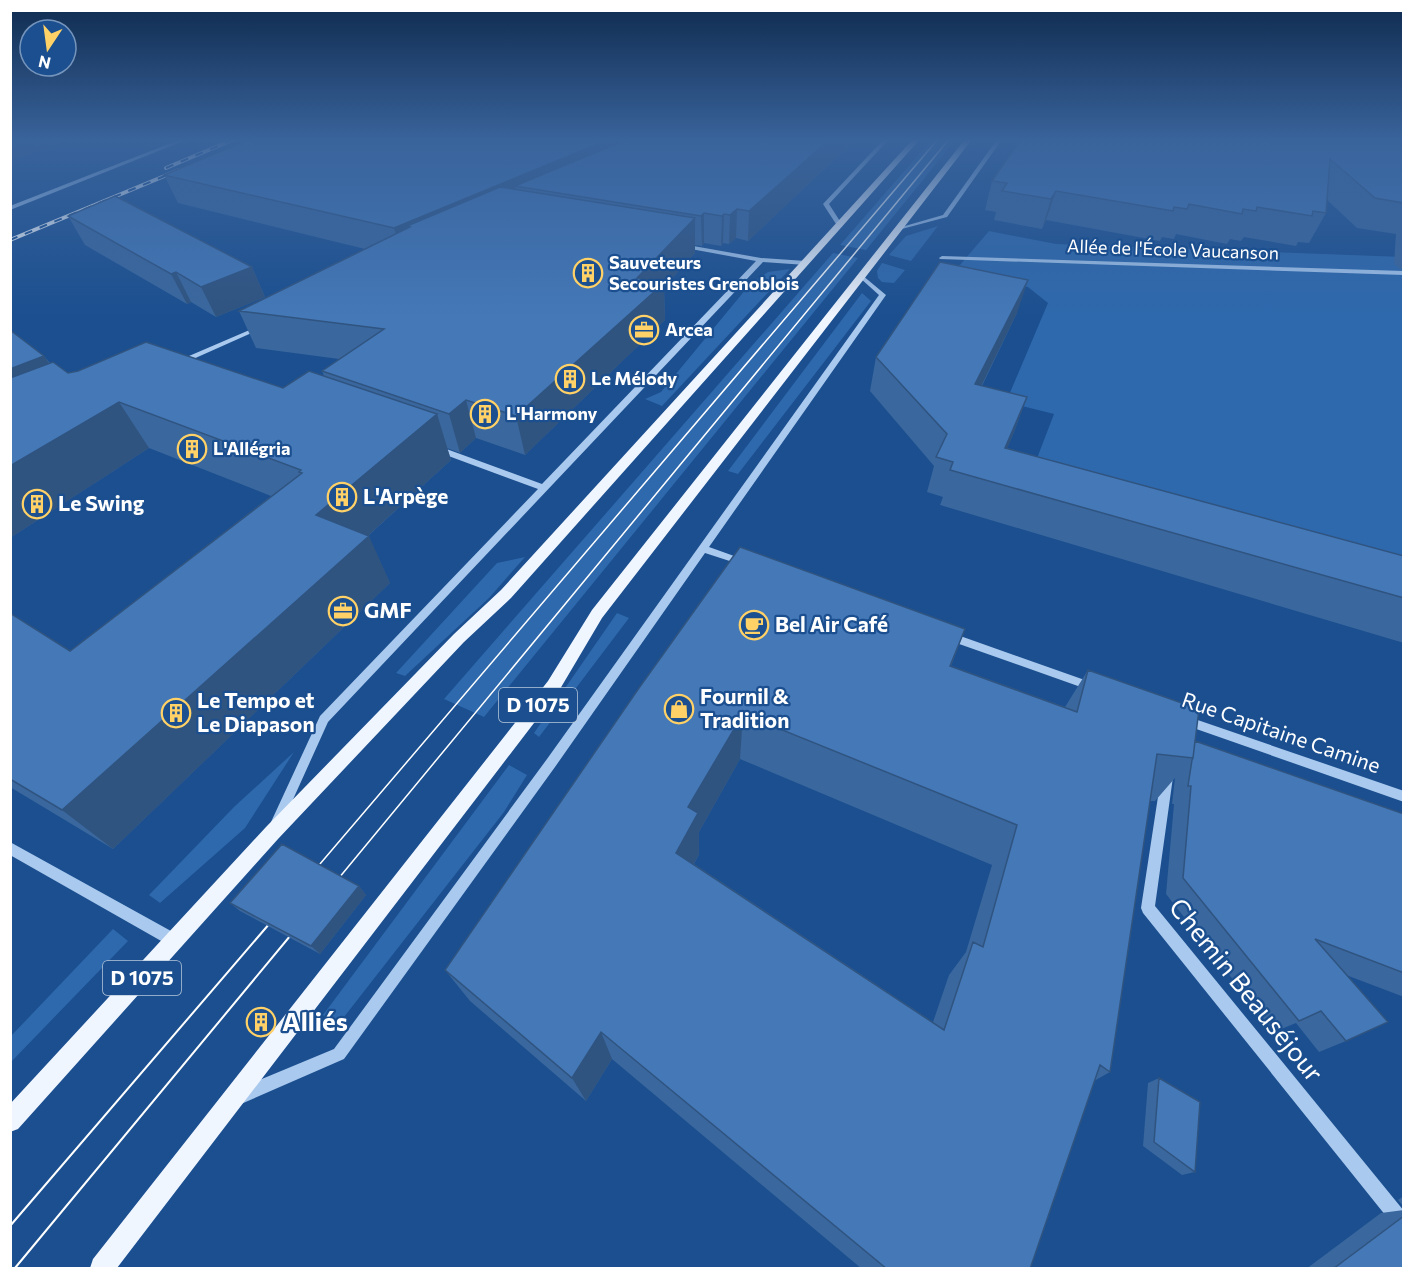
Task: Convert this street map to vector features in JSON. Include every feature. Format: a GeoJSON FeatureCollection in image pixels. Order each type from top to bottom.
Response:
{"type":"FeatureCollection","features":[{"type":"Feature","properties":{"kind":"main road","name":"D 1075"},"geometry":{"type":"LineString","coordinates":[[10,1121],[272,833],[459,638],[506,594],[865,198]]}},
{"type":"Feature","properties":{"kind":"main road","name":"D 1075"},"geometry":{"type":"LineString","coordinates":[[102,1269],[554,685],[597,614],[924,198]]}},
{"type":"Feature","properties":{"kind":"street"},"geometry":{"type":"LineString","coordinates":[[10,208],[36,198]]}},
{"type":"Feature","properties":{"kind":"street"},"geometry":{"type":"LineString","coordinates":[[832,198],[826,204],[840,226]]}},
{"type":"Feature","properties":{"kind":"street"},"geometry":{"type":"LineString","coordinates":[[900,229],[945,216],[958,198]]}},
{"type":"Feature","properties":{"kind":"street"},"geometry":{"type":"LineString","coordinates":[[673,245],[761,260],[806,263]]}},
{"type":"Feature","properties":{"kind":"street","name":"Allée de l'École Vaucanson"},"geometry":{"type":"LineString","coordinates":[[942,258],[1404,273]]}},
{"type":"Feature","properties":{"kind":"street"},"geometry":{"type":"LineString","coordinates":[[272,833],[324,719],[761,260]]}},
{"type":"Feature","properties":{"kind":"street"},"geometry":{"type":"LineString","coordinates":[[231,1100],[339,1054],[704,549],[883,295],[862,277]]}},
{"type":"Feature","properties":{"kind":"street"},"geometry":{"type":"LineString","coordinates":[[173,364],[269,324]]}},
{"type":"Feature","properties":{"kind":"street"},"geometry":{"type":"LineString","coordinates":[[184,360],[195,363]]}},
{"type":"Feature","properties":{"kind":"street"},"geometry":{"type":"LineString","coordinates":[[431,447],[545,488]]}},
{"type":"Feature","properties":{"kind":"street"},"geometry":{"type":"LineString","coordinates":[[704,549],[754,566]]}},
{"type":"Feature","properties":{"kind":"street"},"geometry":{"type":"LineString","coordinates":[[934,630],[1100,690]]}},
{"type":"Feature","properties":{"kind":"street","name":"Rue Capitaine Camine"},"geometry":{"type":"LineString","coordinates":[[1175,723],[1404,797]]}},
{"type":"Feature","properties":{"kind":"street","name":"Chemin Beauséjour"},"geometry":{"type":"LineString","coordinates":[[1169,762],[1148,908],[1404,1225]]}},
{"type":"Feature","properties":{"kind":"street"},"geometry":{"type":"LineString","coordinates":[[10,848],[175,941]]}},
{"type":"Feature","properties":{"kind":"shaded area"},"geometry":{"type":"Polygon","coordinates":[[[881,198],[909,198],[866,250],[840,245],[881,198]]]}},
{"type":"Feature","properties":{"kind":"shaded area"},"geometry":{"type":"Polygon","coordinates":[[[938,226],[911,261],[889,255],[906,236],[938,226]]]}},
{"type":"Feature","properties":{"kind":"shaded area"},"geometry":{"type":"Polygon","coordinates":[[[989,231],[1056,244],[1403,257],[1403,600],[1024,492],[1054,414],[1006,402],[1048,303],[1028,287],[954,272],[989,231]]]}},
{"type":"Feature","properties":{"kind":"shaded area"},"geometry":{"type":"Polygon","coordinates":[[[833,253],[858,258],[484,717],[444,699],[833,253]]]}},
{"type":"Feature","properties":{"kind":"shaded area"},"geometry":{"type":"Polygon","coordinates":[[[882,263],[905,270],[894,283],[882,282],[878,278],[877,271],[882,263]]]}},
{"type":"Feature","properties":{"kind":"shaded area"},"geometry":{"type":"Polygon","coordinates":[[[790,269],[662,406],[645,399],[661,392],[751,283],[768,272],[790,269]]]}},
{"type":"Feature","properties":{"kind":"shaded area"},"geometry":{"type":"Polygon","coordinates":[[[862,293],[871,301],[738,474],[728,471],[862,293]]]}},
{"type":"Feature","properties":{"kind":"shaded area"},"geometry":{"type":"Polygon","coordinates":[[[525,557],[489,598],[405,676],[396,673],[497,563],[525,557]]]}},
{"type":"Feature","properties":{"kind":"shaded area"},"geometry":{"type":"Polygon","coordinates":[[[617,613],[629,618],[539,737],[534,733],[617,613]]]}},
{"type":"Feature","properties":{"kind":"shaded area"},"geometry":{"type":"Polygon","coordinates":[[[294,752],[245,828],[160,903],[149,895],[234,807],[294,752]]]}},
{"type":"Feature","properties":{"kind":"shaded area"},"geometry":{"type":"Polygon","coordinates":[[[509,765],[527,775],[504,812],[337,1026],[323,1015],[509,765]]]}},
{"type":"Feature","properties":{"kind":"shaded area"},"geometry":{"type":"Polygon","coordinates":[[[113,929],[128,941],[11,1062],[11,1036],[113,929]]]}},
{"type":"Feature","properties":{"kind":"building"},"geometry":{"type":"Polygon","coordinates":[[[111,198],[118,198],[252,267],[201,287],[176,272],[171,274],[68,216],[111,198]]]}},
{"type":"Feature","properties":{"kind":"building"},"geometry":{"type":"Polygon","coordinates":[[[262,198],[467,198],[394,228],[262,198]]]}},
{"type":"Feature","properties":{"kind":"building"},"geometry":{"type":"Polygon","coordinates":[[[475,198],[567,198],[695,218],[637,278],[664,283],[516,416],[466,400],[449,414],[322,371],[384,329],[239,311],[410,227],[407,226],[475,198]]]}},
{"type":"Feature","properties":{"kind":"building"},"geometry":{"type":"Polygon","coordinates":[[[587,198],[764,198],[749,211],[737,209],[730,215],[704,213],[701,216],[587,198]]]}},
{"type":"Feature","properties":{"kind":"building"},"geometry":{"type":"Polygon","coordinates":[[[1095,198],[1327,198],[1326,213],[1313,211],[1312,216],[1257,207],[1256,211],[1243,209],[1242,214],[1189,204],[1187,209],[1174,207],[1173,211],[1095,198]]]}},
{"type":"Feature","properties":{"kind":"building"},"geometry":{"type":"Polygon","coordinates":[[[1375,198],[1404,198],[1404,203],[1375,198]]]}},
{"type":"Feature","properties":{"kind":"building"},"geometry":{"type":"Polygon","coordinates":[[[940,262],[1028,280],[975,384],[1027,397],[1005,448],[1404,556],[1404,598],[950,470],[953,462],[936,457],[947,434],[876,357],[940,262]]]}},
{"type":"Feature","properties":{"kind":"building"},"geometry":{"type":"Polygon","coordinates":[[[10,330],[44,356],[10,369],[10,330]]]}},
{"type":"Feature","properties":{"kind":"building"},"geometry":{"type":"Polygon","coordinates":[[[146,342],[283,388],[309,371],[437,414],[316,515],[369,536],[62,810],[10,779],[10,613],[70,651],[302,473],[299,472],[301,470],[119,402],[10,466],[10,378],[53,362],[68,373],[78,371],[146,342]]]}},
{"type":"Feature","properties":{"kind":"building"},"geometry":{"type":"Polygon","coordinates":[[[740,547],[965,629],[950,666],[1077,712],[1088,670],[1199,709],[1193,758],[1157,754],[1110,1072],[1100,1065],[1030,1269],[887,1269],[601,1032],[572,1078],[445,970],[639,688],[740,547]],[[743,714],[688,807],[698,813],[676,853],[944,1030],[973,942],[983,947],[1017,825],[743,714]]]}},
{"type":"Feature","properties":{"kind":"building"},"geometry":{"type":"Polygon","coordinates":[[[1195,741],[1404,814],[1404,973],[1315,939],[1388,1022],[1346,1041],[1321,1011],[1299,1021],[1183,878],[1191,786],[1188,786],[1195,741]]]}},
{"type":"Feature","properties":{"kind":"building"},"geometry":{"type":"Polygon","coordinates":[[[282,844],[359,886],[311,946],[230,903],[282,844]]]}},
{"type":"Feature","properties":{"kind":"building"},"geometry":{"type":"Polygon","coordinates":[[[1159,1078],[1200,1102],[1195,1172],[1154,1142],[1159,1078]]]}},
{"type":"Feature","properties":{"kind":"building"},"geometry":{"type":"Polygon","coordinates":[[[1404,1216],[1404,1269],[1333,1269],[1404,1216]]]}},
{"type":"Feature","properties":{"kind":"tram line"},"geometry":{"type":"LineString","coordinates":[[308,878],[888,198]]}},
{"type":"Feature","properties":{"kind":"tram line"},"geometry":{"type":"LineString","coordinates":[[329,890],[901,198]]}},
{"type":"Feature","properties":{"kind":"tram line"},"geometry":{"type":"LineString","coordinates":[[268,924],[277,914]]}},
{"type":"Feature","properties":{"kind":"tram line"},"geometry":{"type":"LineString","coordinates":[[10,1226],[270,923]]}},
{"type":"Feature","properties":{"kind":"tram line"},"geometry":{"type":"LineString","coordinates":[[15,1268],[300,924]]}},
{"type":"Feature","properties":{"kind":"railway"},"geometry":{"type":"LineString","coordinates":[[10,240],[112,198]]}},
{"type":"Feature","properties":{"kind":"place","name":"Sauveteurs Secouristes Grenoblois"},"geometry":{"type":"Point","coordinates":[588,273]}},
{"type":"Feature","properties":{"kind":"place","name":"Arcea"},"geometry":{"type":"Point","coordinates":[644,330]}},
{"type":"Feature","properties":{"kind":"place","name":"Le Mélody"},"geometry":{"type":"Point","coordinates":[570,379]}},
{"type":"Feature","properties":{"kind":"place","name":"L'Harmony"},"geometry":{"type":"Point","coordinates":[485,414]}},
{"type":"Feature","properties":{"kind":"place","name":"L'Allégria"},"geometry":{"type":"Point","coordinates":[192,449]}},
{"type":"Feature","properties":{"kind":"place","name":"L'Arpège"},"geometry":{"type":"Point","coordinates":[342,497]}},
{"type":"Feature","properties":{"kind":"place","name":"Le Swing"},"geometry":{"type":"Point","coordinates":[37,504]}},
{"type":"Feature","properties":{"kind":"place","name":"GMF"},"geometry":{"type":"Point","coordinates":[343,611]}},
{"type":"Feature","properties":{"kind":"place","name":"Bel Air Café"},"geometry":{"type":"Point","coordinates":[754,625]}},
{"type":"Feature","properties":{"kind":"place","name":"Fournil & Tradition"},"geometry":{"type":"Point","coordinates":[679,709]}},
{"type":"Feature","properties":{"kind":"place","name":"Le Tempo et Le Diapason"},"geometry":{"type":"Point","coordinates":[176,713]}},
{"type":"Feature","properties":{"kind":"place","name":"Alliés"},"geometry":{"type":"Point","coordinates":[261,1022]}}]}
